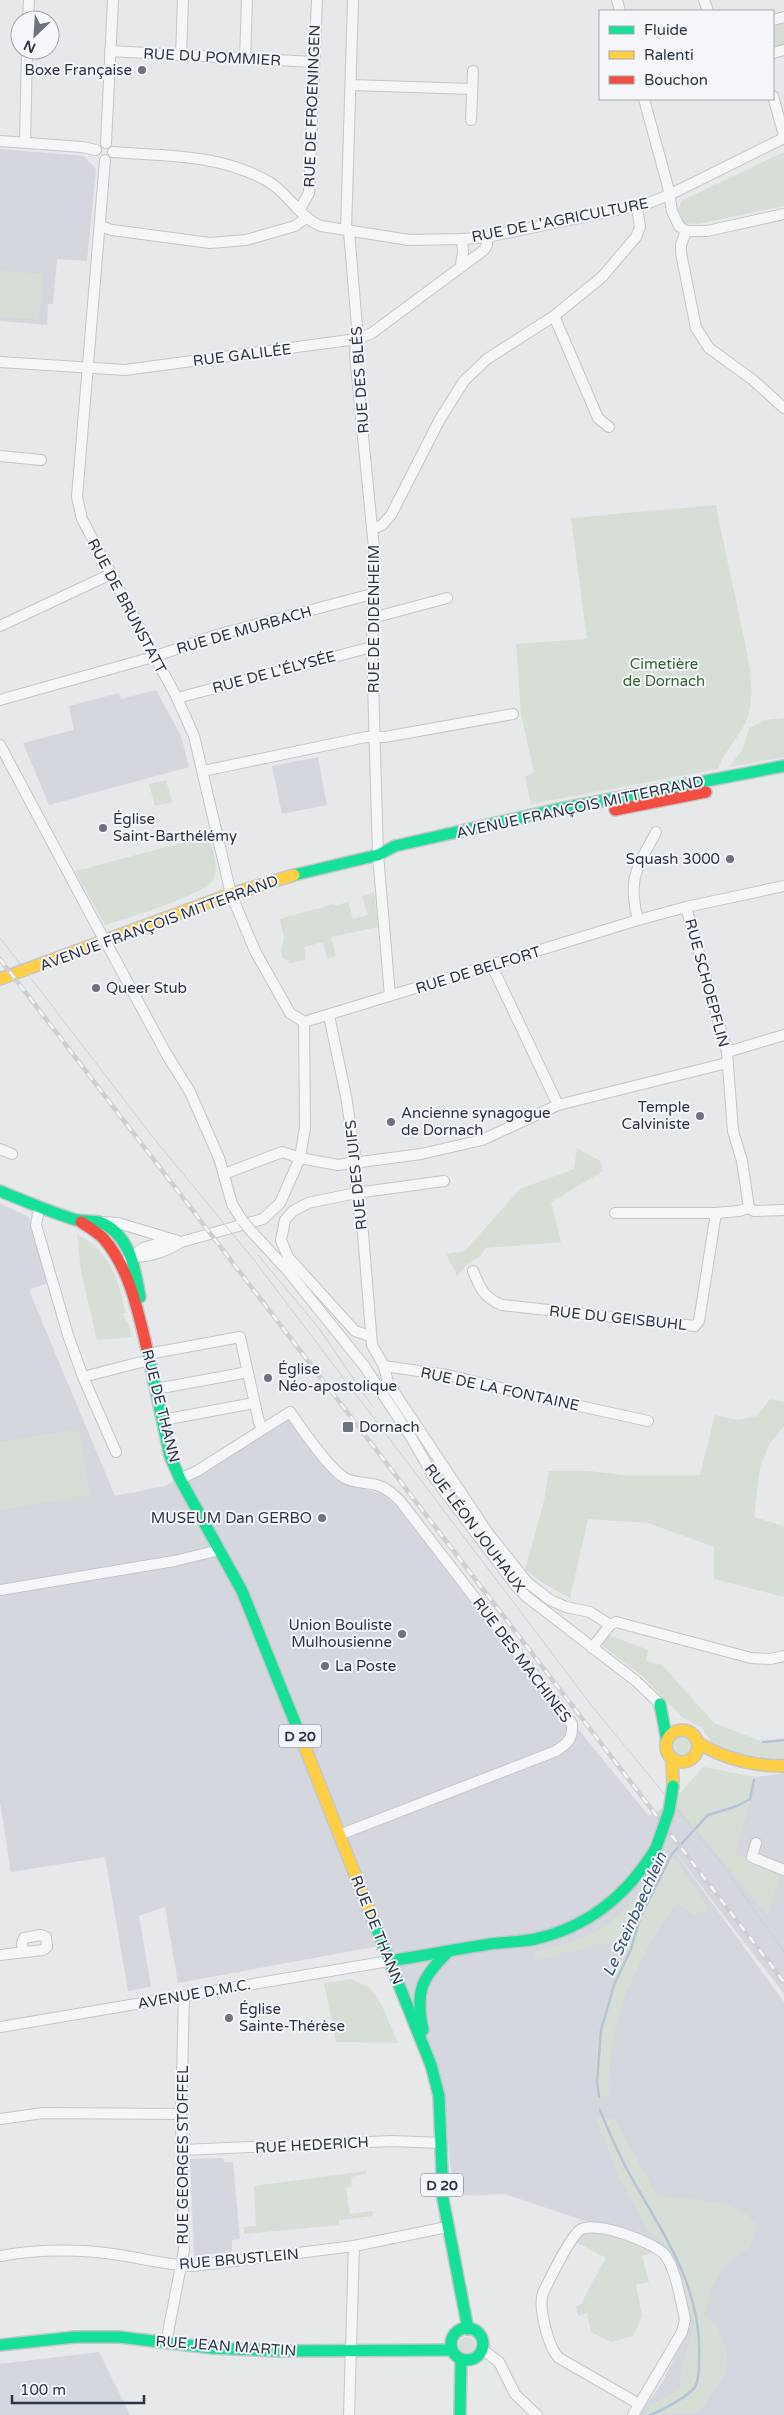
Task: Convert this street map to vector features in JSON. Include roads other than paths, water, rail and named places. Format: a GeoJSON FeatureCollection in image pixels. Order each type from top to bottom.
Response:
{"type":"FeatureCollection","features":[{"type":"Feature","properties":{"kind":"main road","name":"AVENUE FRANÇOIS MITTERRAND"},"geometry":{"type":"LineString","coordinates":[[0,979],[263,883],[378,855],[395,846],[554,810],[784,766]]}},
{"type":"Feature","properties":{"kind":"main road","name":"AVENUE FRANÇOIS MITTERRAND"},"geometry":{"type":"LineString","coordinates":[[378,855],[399,857],[557,821],[749,782],[784,777]]}},
{"type":"Feature","properties":{"kind":"main road"},"geometry":{"type":"LineString","coordinates":[[0,1191],[39,1208],[81,1222],[102,1237],[121,1262]]}},
{"type":"Feature","properties":{"kind":"main road"},"geometry":{"type":"LineString","coordinates":[[81,1222],[100,1222],[115,1232],[126,1244],[132,1257]]}},
{"type":"Feature","properties":{"kind":"main road","name":"RUE DE THANN"},"geometry":{"type":"LineString","coordinates":[[132,1257],[141,1301],[138,1312]]}},
{"type":"Feature","properties":{"kind":"main road","name":"RUE DE THANN"},"geometry":{"type":"LineString","coordinates":[[121,1262],[132,1300],[138,1312],[170,1456],[180,1479],[242,1591],[431,2065],[439,2096],[443,2199],[468,2328]]}},
{"type":"Feature","properties":{"kind":"main road"},"geometry":{"type":"LineString","coordinates":[[389,1961],[533,1939],[562,1932],[581,1924],[622,1893],[644,1869],[656,1848],[669,1811],[673,1786],[672,1759],[666,1750],[667,1741],[660,1704]]}},
{"type":"Feature","properties":{"kind":"main road","name":"RUE LÉON JOUHAUX"},"geometry":{"type":"LineString","coordinates":[[660,1704],[682,1730]]}},
{"type":"Feature","properties":{"kind":"main road"},"geometry":{"type":"LineString","coordinates":[[667,1741],[673,1733],[682,1730],[692,1734],[697,1742],[716,1755],[746,1763],[784,1766]]}},
{"type":"Feature","properties":{"kind":"main road"},"geometry":{"type":"LineString","coordinates":[[673,1786],[688,1761],[697,1752],[697,1742]]}},
{"type":"Feature","properties":{"kind":"main road"},"geometry":{"type":"LineString","coordinates":[[672,1759],[688,1761],[716,1755]]}},
{"type":"Feature","properties":{"kind":"main road"},"geometry":{"type":"LineString","coordinates":[[431,2065],[418,2011],[420,1989],[429,1970],[448,1952]]}},
{"type":"Feature","properties":{"kind":"main road"},"geometry":{"type":"LineString","coordinates":[[468,2328],[479,2335],[482,2350],[472,2359],[461,2359],[452,2350],[453,2336],[459,2331],[468,2328]]}},
{"type":"Feature","properties":{"kind":"main road","name":"RUE JEAN MARTIN"},"geometry":{"type":"LineString","coordinates":[[0,2345],[75,2337],[119,2337],[166,2343],[267,2350],[452,2350]]}},
{"type":"Feature","properties":{"kind":"main road"},"geometry":{"type":"LineString","coordinates":[[460,2415],[461,2359]]}},
{"type":"Feature","properties":{"kind":"street"},"geometry":{"type":"LineString","coordinates":[[106,143],[113,0]]}},
{"type":"Feature","properties":{"kind":"street"},"geometry":{"type":"LineString","coordinates":[[181,56],[183,0]]}},
{"type":"Feature","properties":{"kind":"street"},"geometry":{"type":"LineString","coordinates":[[245,59],[247,0]]}},
{"type":"Feature","properties":{"kind":"street","name":"RUE DE FROENINGEN"},"geometry":{"type":"LineString","coordinates":[[300,209],[309,193],[317,0]]}},
{"type":"Feature","properties":{"kind":"street","name":"RUE DES BLÉS"},"geometry":{"type":"LineString","coordinates":[[353,0],[347,230],[357,339],[356,354],[373,529]]}},
{"type":"Feature","properties":{"kind":"street","name":"RUE DU POMMIER"},"geometry":{"type":"LineString","coordinates":[[110,51],[314,62]]}},
{"type":"Feature","properties":{"kind":"street"},"geometry":{"type":"LineString","coordinates":[[25,143],[27,60]]}},
{"type":"Feature","properties":{"kind":"street"},"geometry":{"type":"LineString","coordinates":[[471,120],[473,71]]}},
{"type":"Feature","properties":{"kind":"street"},"geometry":{"type":"LineString","coordinates":[[351,86],[472,89]]}},
{"type":"Feature","properties":{"kind":"street"},"geometry":{"type":"LineString","coordinates":[[644,100],[672,211],[682,228],[682,253],[696,328],[709,348],[753,380],[784,408]]}},
{"type":"Feature","properties":{"kind":"street"},"geometry":{"type":"LineString","coordinates":[[774,100],[784,137]]}},
{"type":"Feature","properties":{"kind":"street","name":"RUE DE L'AGRICULTURE"},"geometry":{"type":"LineString","coordinates":[[307,217],[320,226],[409,240],[486,237],[637,206],[669,195],[784,137]]}},
{"type":"Feature","properties":{"kind":"street"},"geometry":{"type":"LineString","coordinates":[[0,141],[82,147],[96,150]]}},
{"type":"Feature","properties":{"kind":"street"},"geometry":{"type":"LineString","coordinates":[[106,143],[98,146],[96,150],[97,156],[104,160],[111,156],[113,152]]}},
{"type":"Feature","properties":{"kind":"street"},"geometry":{"type":"LineString","coordinates":[[106,143],[110,145],[113,152]]}},
{"type":"Feature","properties":{"kind":"street"},"geometry":{"type":"LineString","coordinates":[[100,226],[112,230],[210,243],[246,240],[295,226],[307,217],[271,183],[236,167],[201,158],[113,152]]}},
{"type":"Feature","properties":{"kind":"street","name":"RUE DE BRUNSTATT"},"geometry":{"type":"LineString","coordinates":[[104,160],[77,497],[82,519],[153,657],[177,698],[194,736],[231,894],[255,951],[290,1013],[304,1022]]}},
{"type":"Feature","properties":{"kind":"street","name":"RUE DE DIDENHEIM"},"geometry":{"type":"LineString","coordinates":[[390,996],[378,855],[372,647],[373,529],[382,525],[391,515],[440,419],[464,381],[494,353],[554,316],[602,277],[636,237],[640,227],[637,206]]}},
{"type":"Feature","properties":{"kind":"street"},"geometry":{"type":"LineString","coordinates":[[682,228],[707,231],[784,214]]}},
{"type":"Feature","properties":{"kind":"street","name":"RUE GALILÉE"},"geometry":{"type":"LineString","coordinates":[[0,362],[125,370],[357,339],[372,333],[461,265],[484,250],[487,245],[486,237]]}},
{"type":"Feature","properties":{"kind":"street"},"geometry":{"type":"LineString","coordinates":[[461,265],[464,252],[462,239]]}},
{"type":"Feature","properties":{"kind":"street"},"geometry":{"type":"LineString","coordinates":[[554,316],[598,418],[609,427]]}},
{"type":"Feature","properties":{"kind":"street"},"geometry":{"type":"LineString","coordinates":[[0,456],[41,460]]}},
{"type":"Feature","properties":{"kind":"street"},"geometry":{"type":"LineString","coordinates":[[0,626],[111,574]]}},
{"type":"Feature","properties":{"kind":"street","name":"RUE DE MURBACH"},"geometry":{"type":"LineString","coordinates":[[0,700],[153,657],[217,635],[372,594]]}},
{"type":"Feature","properties":{"kind":"street"},"geometry":{"type":"LineString","coordinates":[[372,618],[447,598]]}},
{"type":"Feature","properties":{"kind":"street","name":"RUE DE L'ÉLYSÉE"},"geometry":{"type":"LineString","coordinates":[[177,698],[372,647]]}},
{"type":"Feature","properties":{"kind":"street"},"geometry":{"type":"LineString","coordinates":[[203,771],[347,740],[386,737],[513,714]]}},
{"type":"Feature","properties":{"kind":"street","name":"RUE LÉON JOUHAUX"},"geometry":{"type":"LineString","coordinates":[[0,745],[167,1055],[190,1092],[224,1174],[232,1204],[242,1220],[288,1271],[353,1352],[382,1392],[435,1479],[516,1586],[527,1598],[636,1681],[660,1704]]}},
{"type":"Feature","properties":{"kind":"street"},"geometry":{"type":"LineString","coordinates":[[638,920],[632,898],[632,883],[636,868],[656,832]]}},
{"type":"Feature","properties":{"kind":"street","name":"RUE DE BELFORT"},"geometry":{"type":"LineString","coordinates":[[304,1022],[329,1016],[638,920],[686,907],[784,886]]}},
{"type":"Feature","properties":{"kind":"street","name":"RUE SCHOEPFLIN"},"geometry":{"type":"LineString","coordinates":[[686,907],[727,1057],[733,1131],[742,1161],[749,1208]]}},
{"type":"Feature","properties":{"kind":"street"},"geometry":{"type":"LineString","coordinates":[[492,966],[558,1105]]}},
{"type":"Feature","properties":{"kind":"street","name":"RUE DES JUIFS"},"geometry":{"type":"LineString","coordinates":[[329,1016],[346,1096],[356,1162],[356,1193],[363,1233],[370,1336]]}},
{"type":"Feature","properties":{"kind":"street"},"geometry":{"type":"LineString","coordinates":[[121,1262],[132,1257],[143,1248],[160,1243],[181,1242],[255,1222],[270,1215],[286,1193],[300,1158],[305,1127],[304,1022]]}},
{"type":"Feature","properties":{"kind":"street"},"geometry":{"type":"LineString","coordinates":[[224,1174],[282,1152],[300,1158],[338,1165],[421,1154],[482,1140],[558,1105],[727,1057],[784,1035]]}},
{"type":"Feature","properties":{"kind":"street"},"geometry":{"type":"LineString","coordinates":[[0,1149],[12,1154]]}},
{"type":"Feature","properties":{"kind":"street"},"geometry":{"type":"LineString","coordinates":[[444,1181],[356,1193],[300,1206],[285,1220],[281,1240],[288,1257],[355,1331],[370,1336],[372,1345],[384,1366],[388,1383],[488,1533],[524,1579],[550,1600],[566,1607],[590,1612],[610,1624]]}},
{"type":"Feature","properties":{"kind":"street"},"geometry":{"type":"LineString","coordinates":[[39,1208],[36,1225],[68,1335],[83,1377],[116,1452]]}},
{"type":"Feature","properties":{"kind":"street"},"geometry":{"type":"LineString","coordinates":[[615,1213],[716,1212],[739,1211],[749,1208],[754,1211],[784,1210]]}},
{"type":"Feature","properties":{"kind":"street","name":"RUE DU GEISBUHL"},"geometry":{"type":"LineString","coordinates":[[474,1271],[482,1292],[492,1301],[502,1305],[696,1326],[699,1322],[716,1212]]}},
{"type":"Feature","properties":{"kind":"street"},"geometry":{"type":"LineString","coordinates":[[100,1222],[118,1223],[181,1242]]}},
{"type":"Feature","properties":{"kind":"street"},"geometry":{"type":"LineString","coordinates":[[83,1377],[148,1357],[240,1337],[254,1402],[262,1428],[197,1471],[180,1479]]}},
{"type":"Feature","properties":{"kind":"street","name":"RUE DE LA FONTAINE"},"geometry":{"type":"LineString","coordinates":[[384,1366],[447,1374],[534,1396],[648,1421]]}},
{"type":"Feature","properties":{"kind":"street"},"geometry":{"type":"LineString","coordinates":[[156,1389],[248,1372]]}},
{"type":"Feature","properties":{"kind":"street"},"geometry":{"type":"LineString","coordinates":[[163,1420],[254,1402]]}},
{"type":"Feature","properties":{"kind":"street","name":"RUE DES MACHINES"},"geometry":{"type":"LineString","coordinates":[[262,1428],[290,1412],[344,1477],[351,1481],[379,1486],[392,1493],[401,1502],[572,1724],[573,1736],[568,1743],[556,1751],[339,1835]]}},
{"type":"Feature","properties":{"kind":"street"},"geometry":{"type":"LineString","coordinates":[[0,1590],[174,1561],[220,1550]]}},
{"type":"Feature","properties":{"kind":"street"},"geometry":{"type":"LineString","coordinates":[[592,1648],[610,1624],[616,1622],[760,1659],[784,1656]]}},
{"type":"Feature","properties":{"kind":"street"},"geometry":{"type":"LineString","coordinates":[[756,1843],[752,1857],[784,1870]]}},
{"type":"Feature","properties":{"kind":"street"},"geometry":{"type":"LineString","coordinates":[[0,1955],[24,1952]]}},
{"type":"Feature","properties":{"kind":"street","name":"AVENUE D.M.C."},"geometry":{"type":"LineString","coordinates":[[0,2027],[389,1961]]}},
{"type":"Feature","properties":{"kind":"street","name":"RUE GEORGES STOFFEL"},"geometry":{"type":"LineString","coordinates":[[166,2343],[184,2250],[181,2114],[184,1996]]}},
{"type":"Feature","properties":{"kind":"street"},"geometry":{"type":"LineString","coordinates":[[0,2119],[43,2113],[181,2114]]}},
{"type":"Feature","properties":{"kind":"street","name":"RUE HEDERICH"},"geometry":{"type":"LineString","coordinates":[[182,2150],[355,2142],[441,2143]]}},
{"type":"Feature","properties":{"kind":"street"},"geometry":{"type":"LineString","coordinates":[[633,2415],[684,2326],[684,2314],[670,2266],[662,2251],[652,2244],[598,2226],[584,2228],[572,2240],[541,2298],[553,2351],[563,2361],[639,2404]]}},
{"type":"Feature","properties":{"kind":"street","name":"RUE BRUSTLEIN"},"geometry":{"type":"LineString","coordinates":[[0,2256],[65,2250],[119,2255],[182,2265],[246,2261],[354,2246],[447,2227]]}},
{"type":"Feature","properties":{"kind":"street"},"geometry":{"type":"LineString","coordinates":[[349,2415],[354,2246]]}},
{"type":"Feature","properties":{"kind":"street"},"geometry":{"type":"LineString","coordinates":[[482,2350],[499,2362],[515,2394],[537,2415]]}},
{"type":"Feature","properties":{"kind":"waterway","name":"Le Steinbaechlein"},"geometry":{"type":"LineString","coordinates":[[763,1742],[784,1740]]}},
{"type":"Feature","properties":{"kind":"waterway","name":"Le Steinbaechlein"},"geometry":{"type":"LineString","coordinates":[[599,2097],[597,2082],[601,2030],[614,1985],[631,1949],[640,1918],[672,1854],[708,1815],[737,1806],[750,1799],[754,1780]]}},
{"type":"Feature","properties":{"kind":"waterway","name":"Le Steinbaechlein"},"geometry":{"type":"LineString","coordinates":[[600,2110],[626,2167],[679,2264],[695,2310],[699,2335],[699,2370],[695,2387],[681,2399],[650,2415]]}},
{"type":"Feature","properties":{"kind":"tram line"},"geometry":{"type":"LineString","coordinates":[[0,938],[152,1136],[254,1260],[592,1706],[722,1864],[784,1952]]}},
{"type":"Feature","properties":{"kind":"tram line"},"geometry":{"type":"LineString","coordinates":[[258,1255],[318,1327],[373,1407]]}},
{"type":"Feature","properties":{"kind":"railway"},"geometry":{"type":"LineString","coordinates":[[0,959],[784,1982]]}},
{"type":"Feature","properties":{"kind":"place","name":"Boxe Française"},"geometry":{"type":"Point","coordinates":[142,70]}},
{"type":"Feature","properties":{"kind":"place","name":"Église Saint-Barthélémy"},"geometry":{"type":"Point","coordinates":[103,828]}},
{"type":"Feature","properties":{"kind":"place","name":"Squash 3000"},"geometry":{"type":"Point","coordinates":[730,859]}},
{"type":"Feature","properties":{"kind":"place","name":"Queer Stub"},"geometry":{"type":"Point","coordinates":[96,988]}},
{"type":"Feature","properties":{"kind":"place","name":"Temple Calviniste"},"geometry":{"type":"Point","coordinates":[700,1116]}},
{"type":"Feature","properties":{"kind":"place","name":"Ancienne synagogue de Dornach"},"geometry":{"type":"Point","coordinates":[391,1122]}},
{"type":"Feature","properties":{"kind":"place","name":"Église Néo-apostolique"},"geometry":{"type":"Point","coordinates":[268,1378]}},
{"type":"Feature","properties":{"kind":"place","name":"Dornach"},"geometry":{"type":"Point","coordinates":[348,1427]}},
{"type":"Feature","properties":{"kind":"place","name":"MUSEUM Dan GERBO"},"geometry":{"type":"Point","coordinates":[322,1518]}},
{"type":"Feature","properties":{"kind":"place","name":"Union Bouliste Mulhousienne"},"geometry":{"type":"Point","coordinates":[402,1634]}},
{"type":"Feature","properties":{"kind":"place","name":"La Poste"},"geometry":{"type":"Point","coordinates":[325,1666]}},
{"type":"Feature","properties":{"kind":"place","name":"Église Sainte-Thérèse"},"geometry":{"type":"Point","coordinates":[229,2018]}},
{"type":"Feature","properties":{"kind":"park label","name":"Cimetière de Dornach"},"geometry":{"type":"Point","coordinates":[664,672]}}]}
